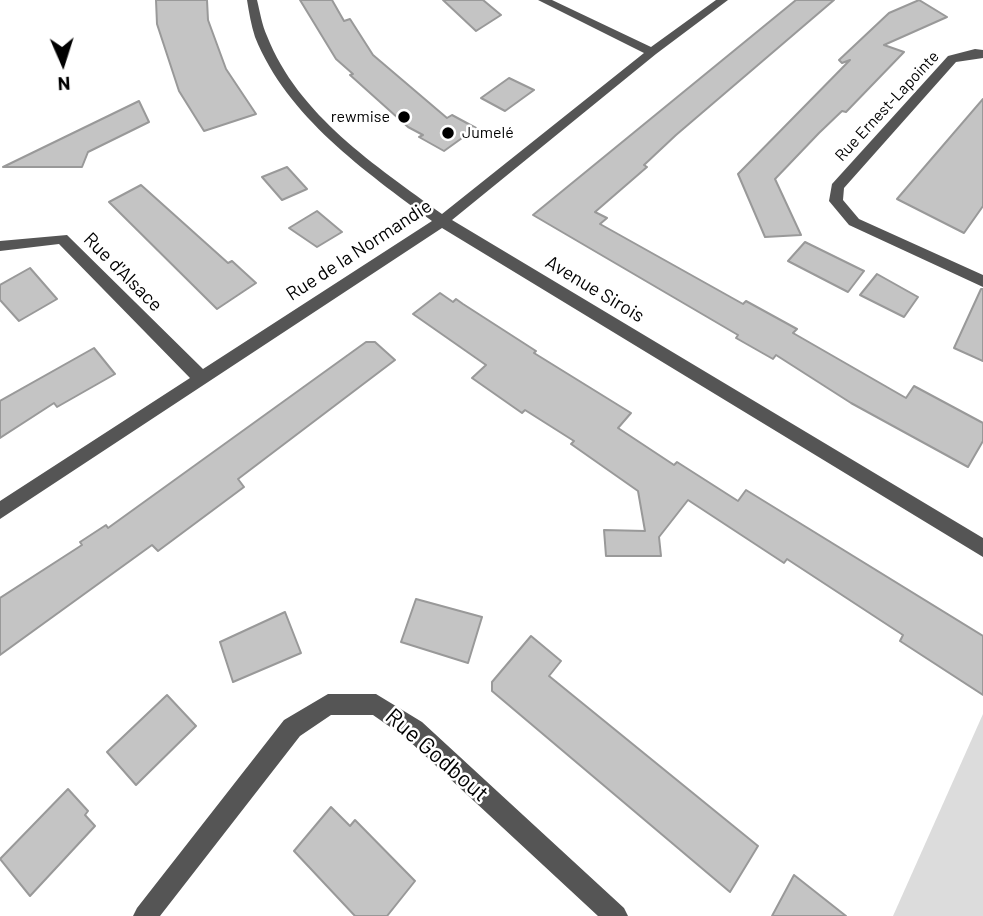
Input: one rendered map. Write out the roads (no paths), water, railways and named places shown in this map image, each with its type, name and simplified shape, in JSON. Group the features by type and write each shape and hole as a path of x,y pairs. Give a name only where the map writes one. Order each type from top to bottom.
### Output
{"street":[{"name":"Avenue Sirois","path":"252,0 271,59 293,91 353,154 442,221 983,548"},
{"path":"543,0 652,52"},
{"name":"Rue de la Normandie","path":"0,510 442,221 652,52 723,0"},
{"name":"Rue Ernest-Lapointe","path":"983,54 975,52 952,59 836,187 836,201 855,222 983,281"},
{"name":"Rue d'Alsace","path":"0,246 62,239 200,377"},
{"name":"Rue Godbout","path":"145,916 292,728 328,705 376,704 414,730 616,916"}],"place":[{"name":"rewmise","path":"404,117"},
{"name":"Jumelé","path":"448,133"}]}
